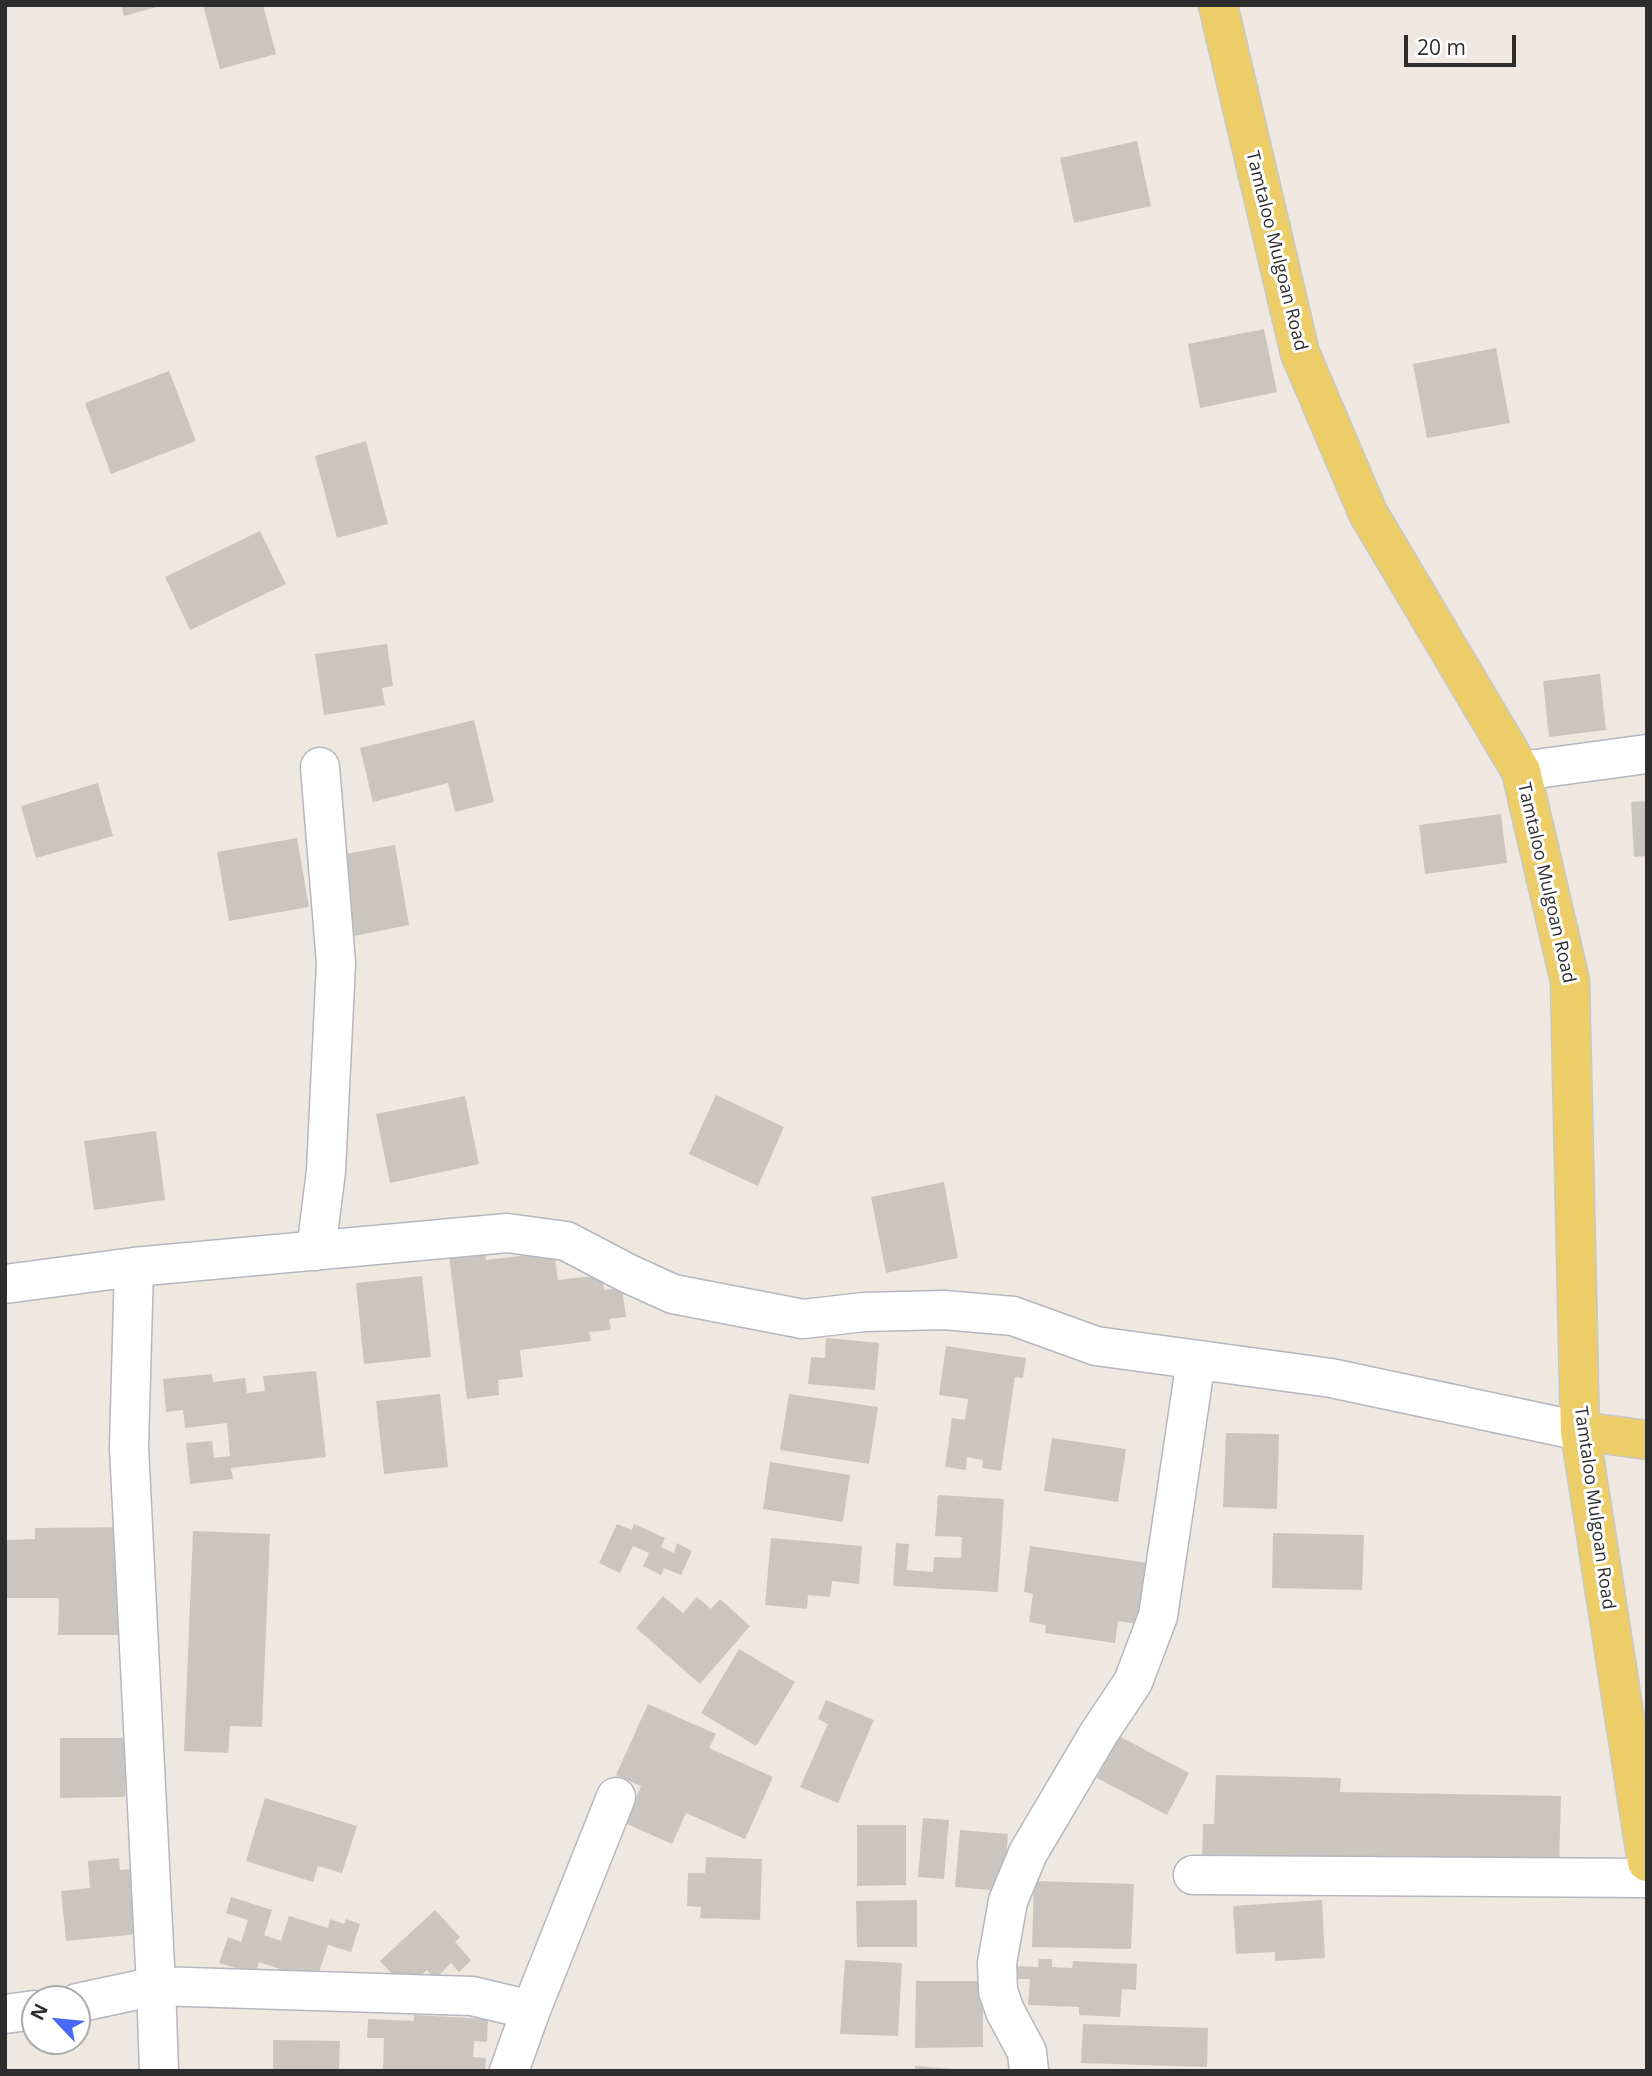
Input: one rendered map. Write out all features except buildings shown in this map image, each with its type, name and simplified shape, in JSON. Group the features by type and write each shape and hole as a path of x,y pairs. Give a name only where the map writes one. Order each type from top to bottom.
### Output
{"main road":[{"name":"Tamtaloo Mulgoan Road","path":"1218,5 1300,353 1368,513 1521,771 1570,981 1580,1430 1647,1862"},
{"path":"1580,1430 1647,1440"}],"street":[{"path":"1521,771 1647,754"},
{"path":"316,1251 326,1171 336,963 320,767"},
{"path":"5,1284 134,1266 507,1233 566,1241 673,1294 803,1319 864,1312 944,1310 1013,1316 1096,1346 1331,1378 1580,1430"},
{"path":"134,1266 129,1447 159,2071"},
{"path":"1029,2071 1027,2052 1004,2011 998,1992 997,1963 1009,1901 1028,1853 1133,1682 1158,1616 1196,1360"},
{"path":"509,2071 616,1797"},
{"path":"1193,1875 1647,1878"},
{"path":"91,2000 156,1986 472,1996 531,2010"}]}
